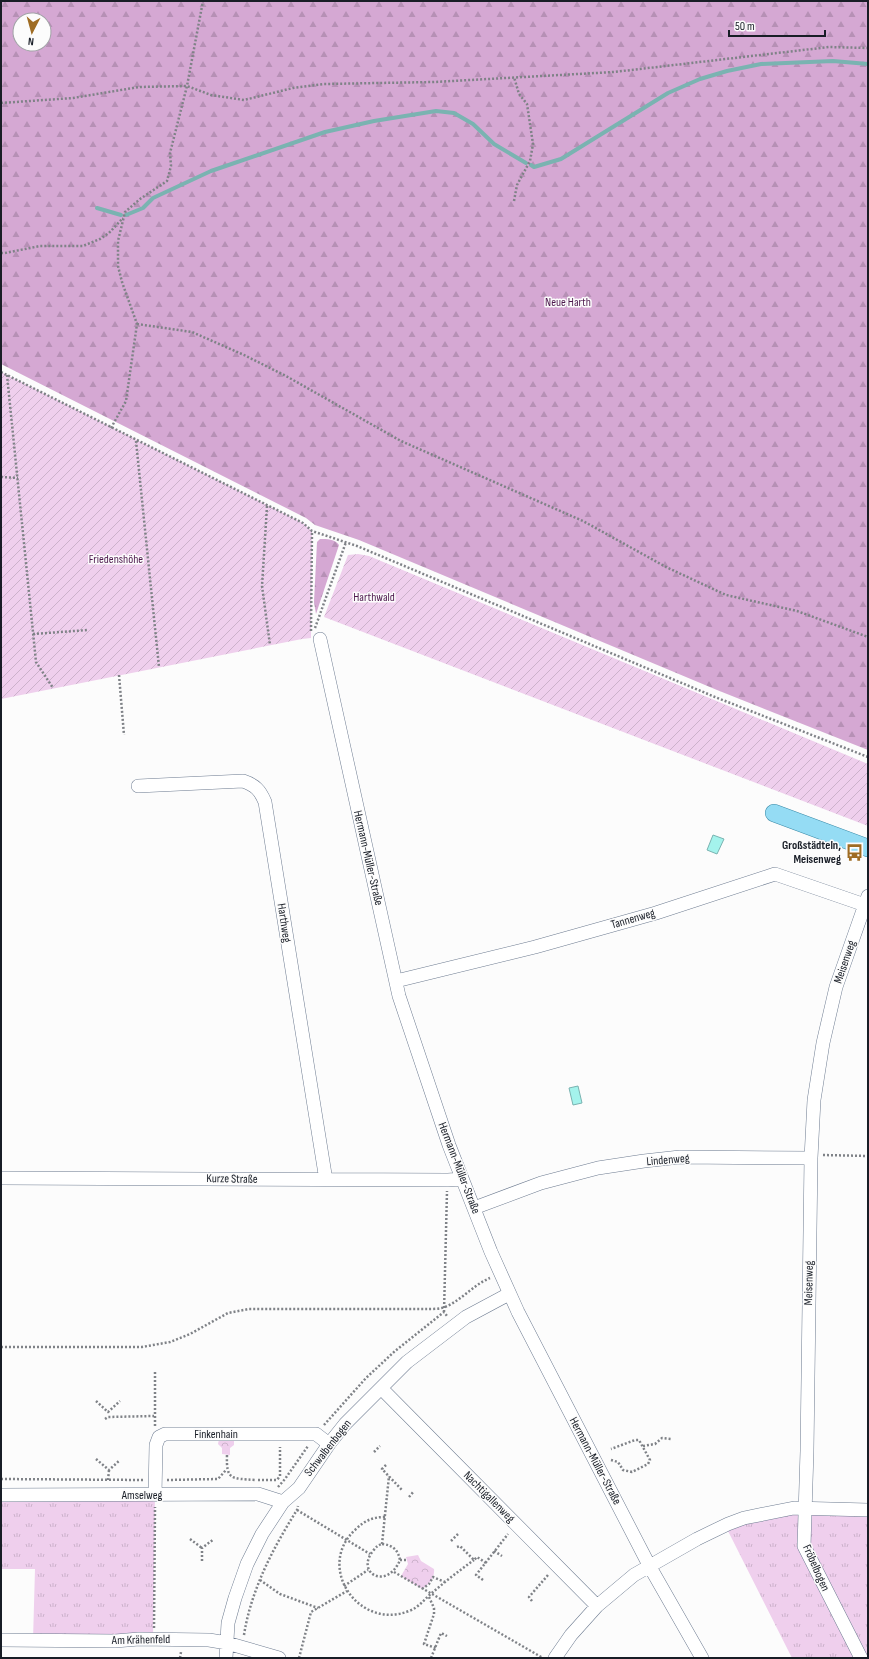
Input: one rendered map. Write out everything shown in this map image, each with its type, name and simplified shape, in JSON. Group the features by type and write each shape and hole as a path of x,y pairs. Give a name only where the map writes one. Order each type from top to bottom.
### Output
{"main road":[{"path":"774,813 868,848"}],"street":[{"name":"Hermann-Müller-Straße","path":"314,637 399,996 449,1146 509,1294 650,1567 702,1658"},
{"name":"Harthweg","path":"138,786 243,781 253,785 260,792 265,802 324,1179"},
{"name":"Tannenweg","path":"396,981 535,947 656,913 775,874 866,900"},
{"name":"Meisenweg","path":"806,1508 811,1158 814,1100 823,1043 836,987 866,900"},
{"name":"Lindenweg","path":"474,1208 541,1183 598,1168 644,1161 680,1157 811,1158"},
{"name":"Kurze Straße","path":"1,1178 462,1179"},
{"name":"Schwalbenbogen","path":"226,1658 228,1623 247,1564 262,1534 283,1502 299,1488 329,1444 345,1424 407,1362 466,1317 509,1294"},
{"name":"Nachtigallenweg","path":"381,1388 597,1606"},
{"name":"Finkenhain","path":"159,1437 165,1434 316,1434 329,1444"},
{"path":"155,1495 156,1444 159,1437"},
{"name":"Amselweg","path":"1,1495 258,1494 283,1502"},
{"path":"555,1658 571,1635 597,1606 634,1575 697,1539 728,1524 744,1518 789,1509 806,1508 868,1510"},
{"name":"Fröbelbogen","path":"806,1508 804,1546 861,1658"},
{"name":"Am Krähenfeld","path":"1,1640 209,1640 227,1643 279,1658"}],"path":[{"path":"111,428 126,401 137,324 118,266 118,241 125,212 140,199 167,181 171,166 170,153 187,86 203,1"},
{"path":"1,103 73,98 139,87 187,86 210,95 244,100 293,88 324,84 434,82 614,72 829,47 868,48"},
{"path":"514,77 519,94 527,104 533,144 530,161 517,185 514,201"},
{"path":"1,253 40,246 83,246 100,239 109,233 123,218"},
{"path":"137,324 192,332 286,376 401,442 583,521 666,567 726,595 797,611 868,637"},
{"path":"1,372 136,441 303,523 312,531 346,542 714,697 868,757"},
{"path":"7,375 36,662 53,688"},
{"path":"136,441 159,667"},
{"path":"1,478 18,478"},
{"path":"267,506 262,586 270,645"},
{"path":"312,531 314,637"},
{"path":"314,637 346,542"},
{"path":"33,634 88,630"},
{"path":"119,675 124,735"},
{"path":"811,1158 816,1154 868,1156"},
{"path":"444,1312 448,1186"},
{"path":"1,1347 142,1348 170,1342 190,1334 228,1313 249,1309 426,1309 444,1307 457,1300 481,1282 501,1274"},
{"path":"155,1371 154,1416 155,1430 159,1437"},
{"path":"96,1401 108,1412"},
{"path":"120,1401 108,1412 107,1418 154,1416"},
{"path":"227,1455 226,1470 229,1475 235,1478 277,1480 280,1476 280,1434"},
{"path":"643,1446 655,1444 662,1438 671,1440"},
{"path":"610,1460 618,1462 623,1470 632,1472 648,1464 650,1460 639,1440 635,1440 611,1449"},
{"path":"374,1452 380,1446"},
{"path":"96,1459 109,1470"},
{"path":"108,1480 109,1470 120,1460"},
{"path":"386,1465 382,1469 402,1490"},
{"path":"1,1479 218,1479 226,1470"},
{"path":"382,1544 389,1476"},
{"path":"257,1488 258,1480"},
{"path":"409,1497 414,1492"},
{"path":"153,1639 155,1495"},
{"path":"283,1502 370,1554"},
{"path":"250,1650 244,1637 244,1632 252,1601 274,1549 297,1510 298,1505"},
{"path":"385,1518 367,1520 350,1534 341,1552 340,1574 344,1586 362,1607 369,1611 385,1615 393,1615 410,1611 420,1605 445,1582 477,1557 486,1563"},
{"path":"482,1580 476,1575 494,1551 517,1525"},
{"path":"451,1541 458,1534"},
{"path":"190,1538 202,1548"},
{"path":"202,1548 214,1539"},
{"path":"382,1544 389,1545 396,1549 400,1560 394,1572 384,1577 378,1577 372,1575 368,1570 368,1562 370,1554 377,1546 382,1544"},
{"path":"457,1547 460,1546 474,1560"},
{"path":"202,1548 202,1561"},
{"path":"494,1551 502,1556"},
{"path":"400,1560 407,1560"},
{"path":"532,1601 529,1597 556,1565"},
{"path":"344,1586 368,1570"},
{"path":"394,1572 543,1658"},
{"path":"422,1589 429,1584 433,1577 445,1582"},
{"path":"260,1580 280,1594 318,1608"},
{"path":"299,1658 311,1612 347,1591"},
{"path":"429,1597 434,1608 434,1614 424,1644 436,1648"},
{"path":"431,1658 441,1633 447,1636"}],"green space":[{"name":"Neue Harth","path":"1,1 868,1 868,750 717,690 359,540 315,525 306,518 1,364"},
{"name":"Friedenshöhe","path":"1,372 303,523 312,531 311,638 1,699"},
{"path":"320,539 333,540 339,545 316,614 314,602 317,542"},
{"name":"Harthwald","path":"358,554 369,556 868,764 868,826 324,617 348,555"},
{"path":"219,1439 234,1439 234,1445 230,1448 230,1455 222,1454 222,1448 218,1444"},
{"path":"1,1495 155,1495 153,1639 33,1640 35,1569 1,1569"},
{"path":"794,1508 868,1510 868,1658 792,1658 728,1531 728,1524"},
{"path":"418,1555 421,1561 434,1569 434,1575 431,1580 422,1589 401,1576 408,1564 406,1557"}],"water":[{"path":"713,835 724,839 717,854 707,850"},
{"path":"578,1086 582,1103 573,1105 569,1088"}],"waterway":[{"path":"531,165 534,167 561,159 668,93 700,79 727,71 761,64 833,61 868,64"},
{"path":"126,215 143,208 153,198 211,171 325,132 374,121 436,111 454,113 473,124 494,144 526,163"},
{"path":"97,208 121,215"}],"place":[{"name":"Großstädteln, Meisenweg","path":"854,852"}]}
